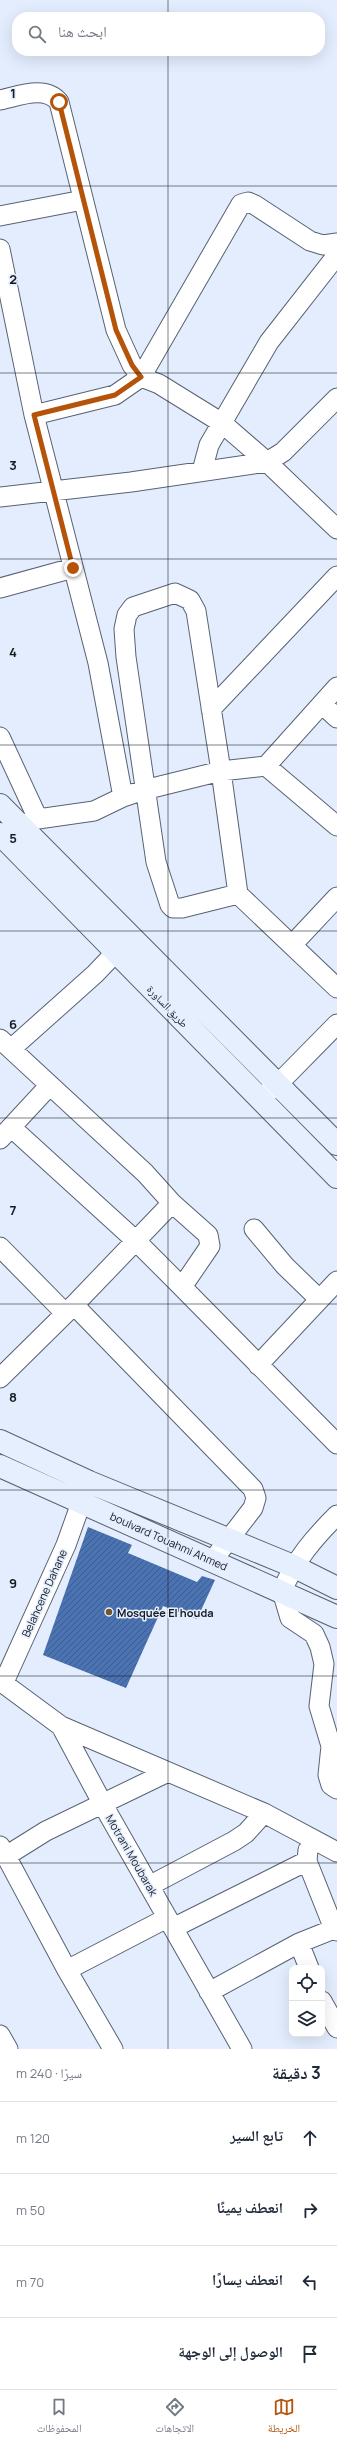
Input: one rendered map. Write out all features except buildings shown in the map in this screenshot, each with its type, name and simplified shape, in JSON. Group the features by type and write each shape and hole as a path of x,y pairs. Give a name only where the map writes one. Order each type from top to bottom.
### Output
{"main road":[{"name":"طريق الساورة","path":"0,805 19,826 337,1144"},
{"name":"طريق الساورة","path":"19,826 116,952 337,1177"},
{"name":"boulvard Touahmi Ahmed","path":"0,1441 89,1482 293,1566 337,1588"},
{"name":"boulvard Touahmi Ahmed","path":"1,1468 282,1590 337,1617"}],"street":[{"path":"0,100 41,92 53,96 59,102 116,330 132,365 141,377 159,384 222,423 267,462 337,529"},
{"path":"0,216 83,200"},
{"path":"34,415 115,395 141,377 241,204 248,202 255,205 310,242 323,245 337,243"},
{"path":"0,249 5,300 98,663 123,797"},
{"path":"202,471 209,445 269,342 337,254"},
{"path":"0,497 53,492 267,462 283,452 337,398"},
{"path":"0,588 73,568"},
{"path":"211,710 337,576"},
{"path":"238,894 182,908 173,908 170,905 156,862 144,790 125,636 127,615 133,607 175,593 190,600 196,611 221,770 238,894 337,988"},
{"path":"0,737 19,826 88,813 123,797 144,790 221,770 266,766 337,687"},
{"path":"322,704 337,718"},
{"path":"266,766 337,826"},
{"path":"292,945 337,897"},
{"path":"116,952 95,974 6,1044 144,1173 172,1203 208,1235 210,1241 207,1250 182,1287"},
{"path":"259,1099 277,1085 337,1024"},
{"path":"50,1085 6,1133 136,1240 337,1444"},
{"path":"0,1378 70,1309 172,1203"},
{"path":"254,1229 285,1266 319,1299"},
{"path":"0,1247 70,1309 252,1489 256,1498 254,1508 227,1540 213,1560"},
{"path":"258,1365 319,1299 337,1282"},
{"name":"Belahcene Dahane","path":"2,1682 66,1545 89,1482"},
{"path":"337,1515 313,1539 293,1566 282,1590 290,1618 314,1634 320,1647 324,1664 319,1706 331,1746 328,1775 331,1785 337,1789"},
{"name":"Motrani Moubarak","path":"2,1682 61,1726 149,1886 242,2049"},
{"path":"61,1726 264,1813 337,1852"},
{"path":"113,2049 67,1970 3,1851 102,1802 168,1772"},
{"path":"149,1886 234,1842 246,1833 264,1813"},
{"path":"209,1992 299,1943 336,1930 308,1861 308,1836"},
{"path":"67,1970 308,1861"},
{"path":"299,1943 308,1965"},
{"path":"325,2006 337,2028"},
{"path":"0,2035 8,2049"}],"place":[{"name":"Mosquée El houda","path":"109,1612"}],"route":[{"path":"59,102 116,330 132,365 141,377 126,389 115,395 34,415 73,568"}]}
